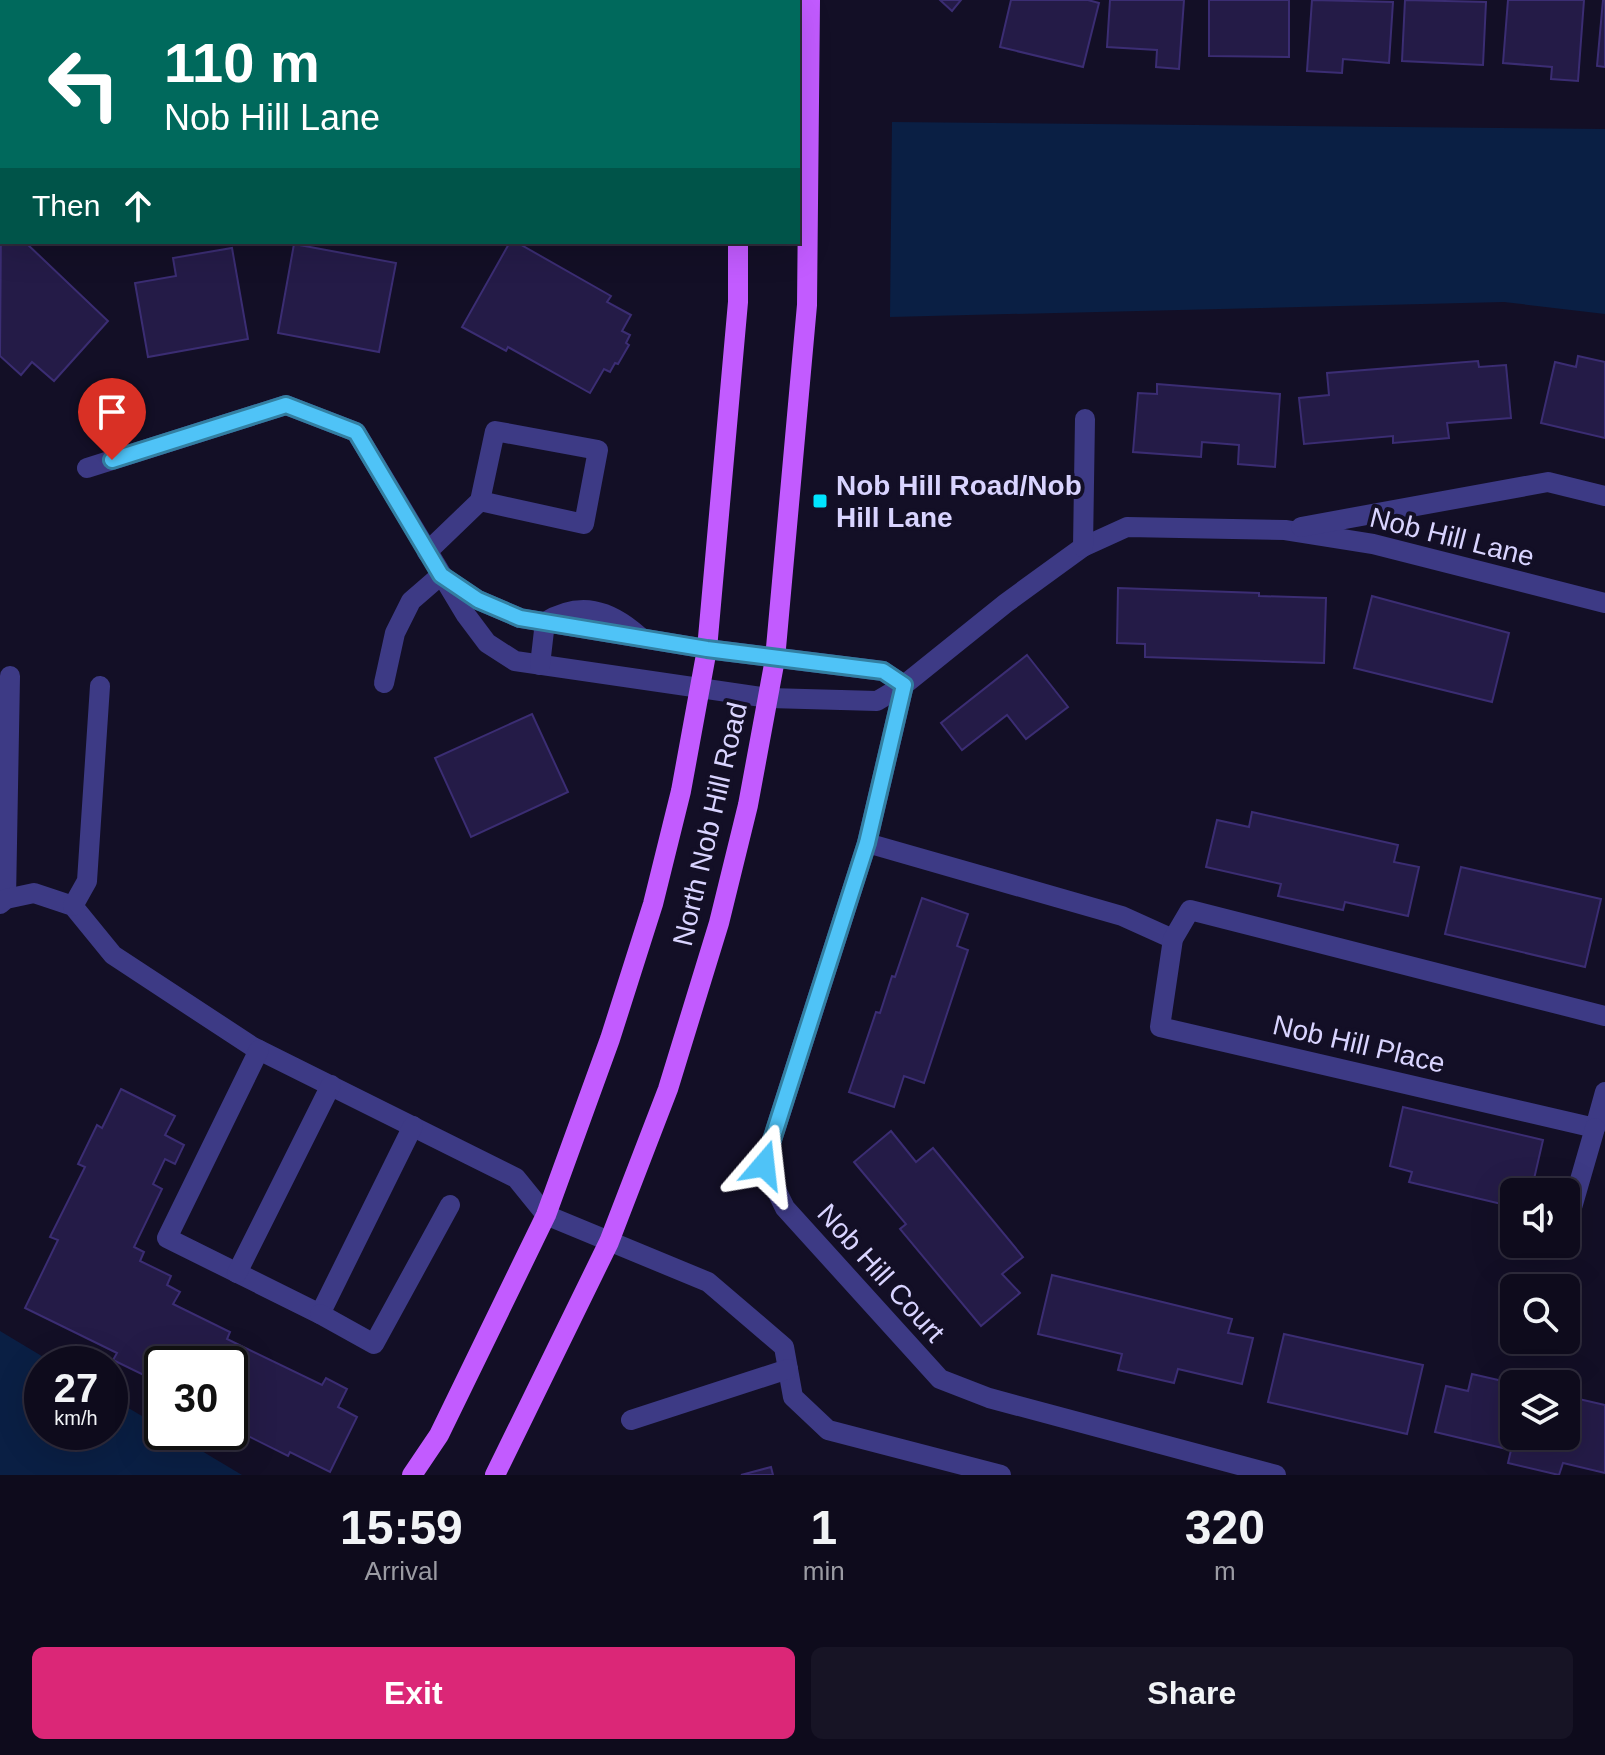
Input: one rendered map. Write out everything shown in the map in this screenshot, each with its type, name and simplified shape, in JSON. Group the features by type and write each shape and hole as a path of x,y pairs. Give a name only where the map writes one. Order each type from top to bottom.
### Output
{"main road":[{"name":"North Nob Hill Road","path":"495,1475 609,1242 668,1089 719,923 748,805 775,659 807,305 810,0"},
{"name":"North Nob Hill Road","path":"412,1475 439,1435 546,1215 610,1039 653,904 681,791 707,649 738,302 738,244"}],"street":[{"name":"Nob Hill Lane","path":"87,468 286,405 356,432 441,575 487,643 515,661 769,698 877,701 904,685 1006,603 1083,547 1127,527 1285,530 1373,544 1605,603"},
{"path":"1083,547 1085,419"},
{"path":"427,552 480,501 495,431 598,450 584,524 480,501"},
{"name":"Nob Hill Lane","path":"1285,530 1548,482 1605,496"},
{"path":"384,683 395,633 411,601 441,575 478,600 520,618 775,659 883,671 904,685"},
{"path":"540,665 545,622"},
{"path":"10,676 3,901 34,893 73,906 113,955 259,1050 516,1178 546,1215 708,1282 784,1347 793,1397 828,1430 1001,1475"},
{"name":"Nob Hill Court","path":"904,685 867,843 764,1165 785,1208 940,1379 989,1398 1276,1475"},
{"path":"73,906 87,881 100,686"},
{"path":"867,843 1122,916 1173,939 1190,910 1605,1016"},
{"name":"Nob Hill Place","path":"1173,939 1160,1027 1595,1128"},
{"path":"259,1050 167,1238 374,1344 450,1205"},
{"path":"237,1273 331,1085"},
{"path":"1580,1180 1605,1092"},
{"path":"320,1314 413,1126"},
{"path":"631,1420 788,1369"}],"water":[{"path":"892,122 1605,129 1605,314 1504,302 890,317"},
{"path":"0,1331 25,1346 24,1450 128,1450 128,1408 144,1417 144,1450 200,1450 242,1475 0,1475"}],"building":[{"path":"940,0 961,0 952,11"},
{"path":"1011,0 1088,0 1099,3 1083,67 1000,47"},
{"path":"1110,0 1184,0 1179,69 1156,67 1157,50 1107,47"},
{"path":"1209,0 1289,0 1289,57 1209,56"},
{"path":"1312,0 1393,2 1389,63 1343,59 1342,73 1307,71"},
{"path":"1405,0 1486,2 1483,65 1402,61"},
{"path":"1508,0 1584,0 1578,81 1551,79 1552,67 1503,63"},
{"path":"1605,0 1605,67 1597,66"},
{"path":"1,244 27,244 108,321 54,381 32,362 21,375 0,356"},
{"path":"294,244 396,263 379,352 278,333"},
{"path":"509,244 520,244 611,296 607,302 631,315 622,331 630,335 626,343 629,345 610,372 604,369 590,393 508,347 506,351 462,327"},
{"path":"232,248 248,339 148,357 135,283 176,276 173,258"},
{"path":"1578,356 1605,362 1605,438 1541,423 1555,362 1576,367"},
{"path":"1478,361 1479,367 1506,365 1511,418 1447,423 1449,438 1393,443 1393,436 1304,444 1299,398 1329,395 1327,373"},
{"path":"1157,384 1280,394 1275,467 1238,464 1239,445 1202,442 1201,457 1133,452 1138,393 1157,394"},
{"path":"1118,588 1326,598 1324,663 1145,657 1145,644 1117,643"},
{"path":"1372,596 1509,633 1492,702 1354,668"},
{"path":"1027,655 1068,707 1026,739 1007,715 962,750 941,723"},
{"path":"532,714 568,792 471,837 435,758"},
{"path":"1252,812 1398,845 1394,862 1419,867 1408,916 1345,902 1343,910 1278,896 1281,884 1206,867 1217,820 1249,827"},
{"path":"1461,867 1601,899 1585,967 1445,934"},
{"path":"922,898 968,914 957,946 968,950 924,1083 904,1076 894,1107 849,1092 876,1012 880,1013 892,976 895,977"},
{"path":"121,1089 175,1116 165,1135 184,1145 175,1164 165,1159 153,1184 162,1189 134,1247 144,1252 140,1261 171,1276 167,1285 180,1292 173,1304 230,1332 227,1339 241,1346 144,1346 144,1375 128,1367 128,1346 103,1346 25,1308 58,1240 50,1237 85,1167 78,1164 97,1125 102,1128"},
{"path":"1403,1107 1543,1140 1534,1178 1500,1178 1500,1204 1409,1182 1412,1172 1390,1166"},
{"path":"891,1131 916,1162 933,1148 1023,1257 1002,1274 1020,1293 981,1326 900,1229 906,1224 854,1162"},
{"path":"1052,1275 1232,1319 1228,1333 1253,1338 1242,1384 1178,1369 1174,1383 1118,1370 1122,1354 1038,1334"},
{"path":"1284,1334 1423,1365 1407,1434 1268,1402"},
{"path":"248,1349 322,1385 326,1378 347,1389 338,1407 357,1417 330,1472 290,1452 288,1456 248,1436"},
{"path":"1472,1374 1500,1380 1500,1447 1435,1432 1446,1386 1468,1391"},
{"path":"1580,1399 1605,1405 1605,1473 1563,1463 1559,1475 1508,1463 1511,1450 1580,1450"},
{"path":"771,1467 773,1475 741,1475"}],"place":[{"name":"Nob Hill Road/Nob Hill Lane","path":"820,501"}],"route":[{"path":"112,460 286,405 356,432 441,575 478,600 520,618 775,659 883,671 904,685 867,843 764,1165"}]}
